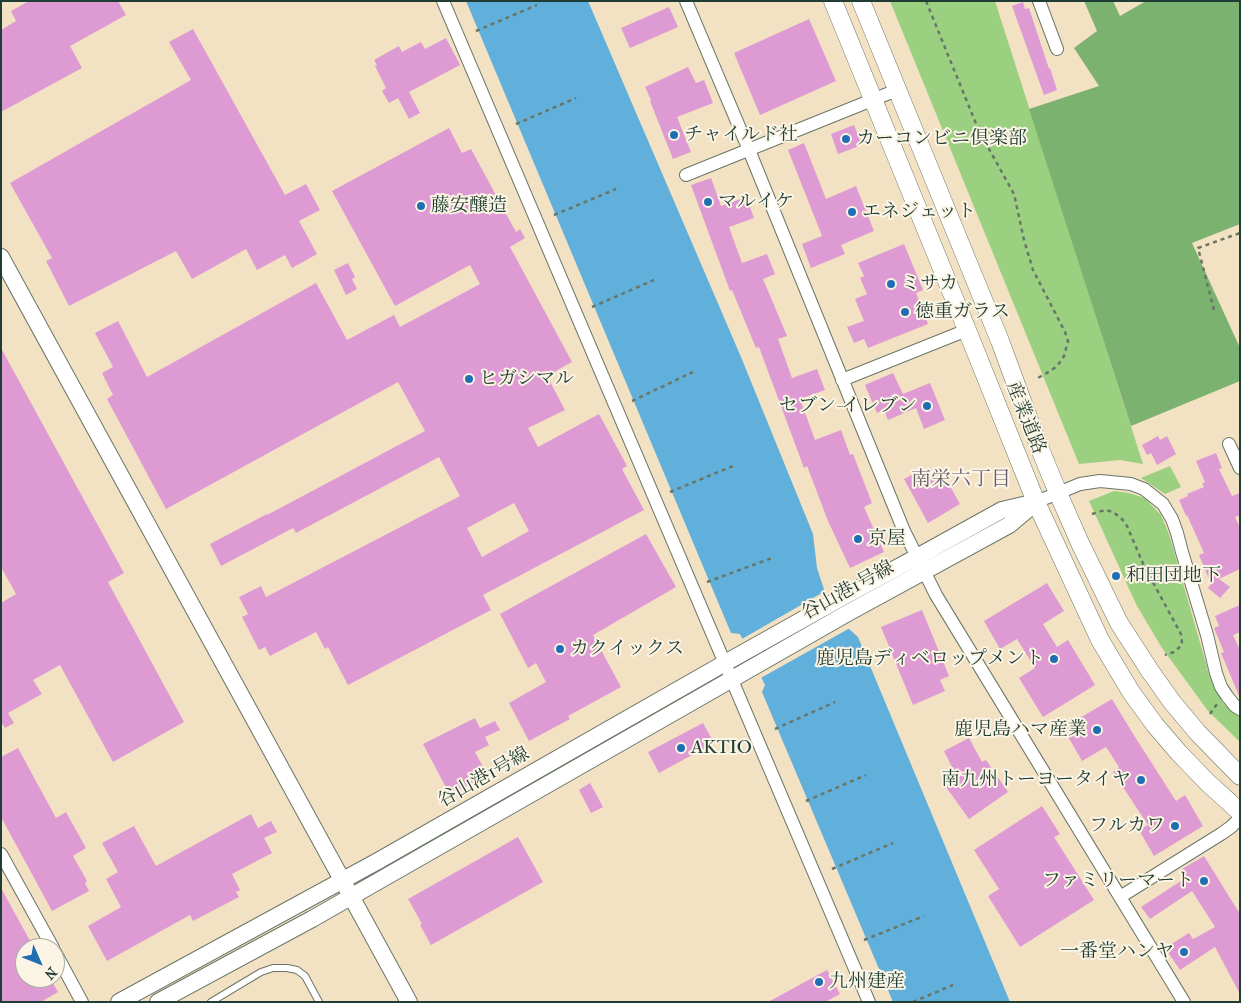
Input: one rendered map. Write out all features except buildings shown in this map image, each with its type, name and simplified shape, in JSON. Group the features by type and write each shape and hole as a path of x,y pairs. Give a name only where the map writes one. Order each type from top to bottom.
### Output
{"main road":[{"name":"産業道路","path":"832,1 1036,502 1100,640 1131,692 1155,725 1207,782 1240,812"},
{"name":"産業道路","path":"861,1 1000,341 1058,493 1119,623 1172,702 1198,733 1240,776"}],"street":[{"path":"443,1 869,1002"},
{"path":"686,1 749,150 904,531 936,595 1184,1002"},
{"path":"1039,1 1057,49"},
{"path":"686,175 897,90"},
{"path":"1,256 409,1002"},
{"path":"842,380 967,330"},
{"path":"1229,444 1240,468"},
{"path":"1036,502 1080,484 1100,481 1130,484 1144,489 1163,504 1172,519 1177,533 1221,687 1235,706 1240,709"},
{"name":"谷山港1号線","path":"119,1002 387,856 841,598 1008,526 1036,502"},
{"name":"谷山港1号線","path":"158,1002 351,896 732,680 846,614 921,564"},
{"path":"1120,897 1221,834 1240,818"},
{"path":"1,854 47,938"},
{"path":"65,971 82,1002"}],"lane":[{"path":"215,1001 261,972 273,968 288,968 297,970 305,976 319,1002"}],"path":[{"path":"926,1 979,131 1014,194 1033,270 1068,341 1064,356 1058,365 1036,379"},
{"path":"476,31 537,5"},
{"path":"516,124 576,98"},
{"path":"554,215 616,188"},
{"path":"1214,310 1198,248 1240,232"},
{"path":"592,307 654,280"},
{"path":"632,401 693,372"},
{"path":"670,492 732,466"},
{"path":"1092,514 1105,510 1114,512 1122,518 1127,526 1144,566 1181,634 1181,646 1174,652 1165,655"},
{"path":"707,582 772,558"},
{"path":"775,730 834,702"},
{"path":"1210,714 1217,704"},
{"path":"806,801 866,775"},
{"path":"832,869 893,843"},
{"path":"864,940 924,916"},
{"path":"913,1002 953,985"}],"green space":[{"path":"890,1 995,1 1143,464 1120,460 1079,464"},
{"path":"1084,1 1113,1 1120,16 1146,1 1240,1 1240,224 1192,243 1240,348 1240,381 1131,426 1029,109 1099,86 1074,48 1097,31"},
{"path":"1170,466 1181,487 1165,494 1141,478"},
{"path":"1114,491 1145,498 1161,515 1169,534 1209,674 1223,703 1240,717 1240,742 1208,711 1162,648 1137,606 1089,501"}],"water":[{"path":"466,1 588,1 741,357 813,534 817,568 832,614 858,637 1010,1002 893,1002 762,692 765,685 740,634 731,633"}],"pier":[{"path":"827,590 834,613 850,628 759,679 742,639"}],"place":[{"name":"チャイルド社","path":"674,135"},
{"name":"カーコンビニ倶楽部","path":"846,139"},
{"name":"マルイケ","path":"708,202"},
{"name":"藤安醸造","path":"421,206"},
{"name":"エネジェット","path":"852,212"},
{"name":"ミサカ","path":"891,284"},
{"name":"徳重ガラス","path":"905,312"},
{"name":"ヒガシマル","path":"469,379"},
{"name":"セブン-イレブン","path":"927,406"},
{"name":"京屋","path":"858,539"},
{"name":"和田団地下","path":"1116,576"},
{"name":"カクイックス","path":"560,649"},
{"name":"鹿児島ディベロップメント","path":"1054,659"},
{"name":"鹿児島ハマ産業","path":"1097,730"},
{"name":"AKTIO","path":"681,748"},
{"name":"南九州トーヨータイヤ","path":"1141,780"},
{"name":"フルカワ","path":"1175,826"},
{"name":"ファミリーマート","path":"1204,881"},
{"name":"一番堂ハンヤ","path":"1184,952"},
{"name":"九州建産","path":"819,982"}],"district":[{"name":"南栄六丁目","path":"961,480"}]}
